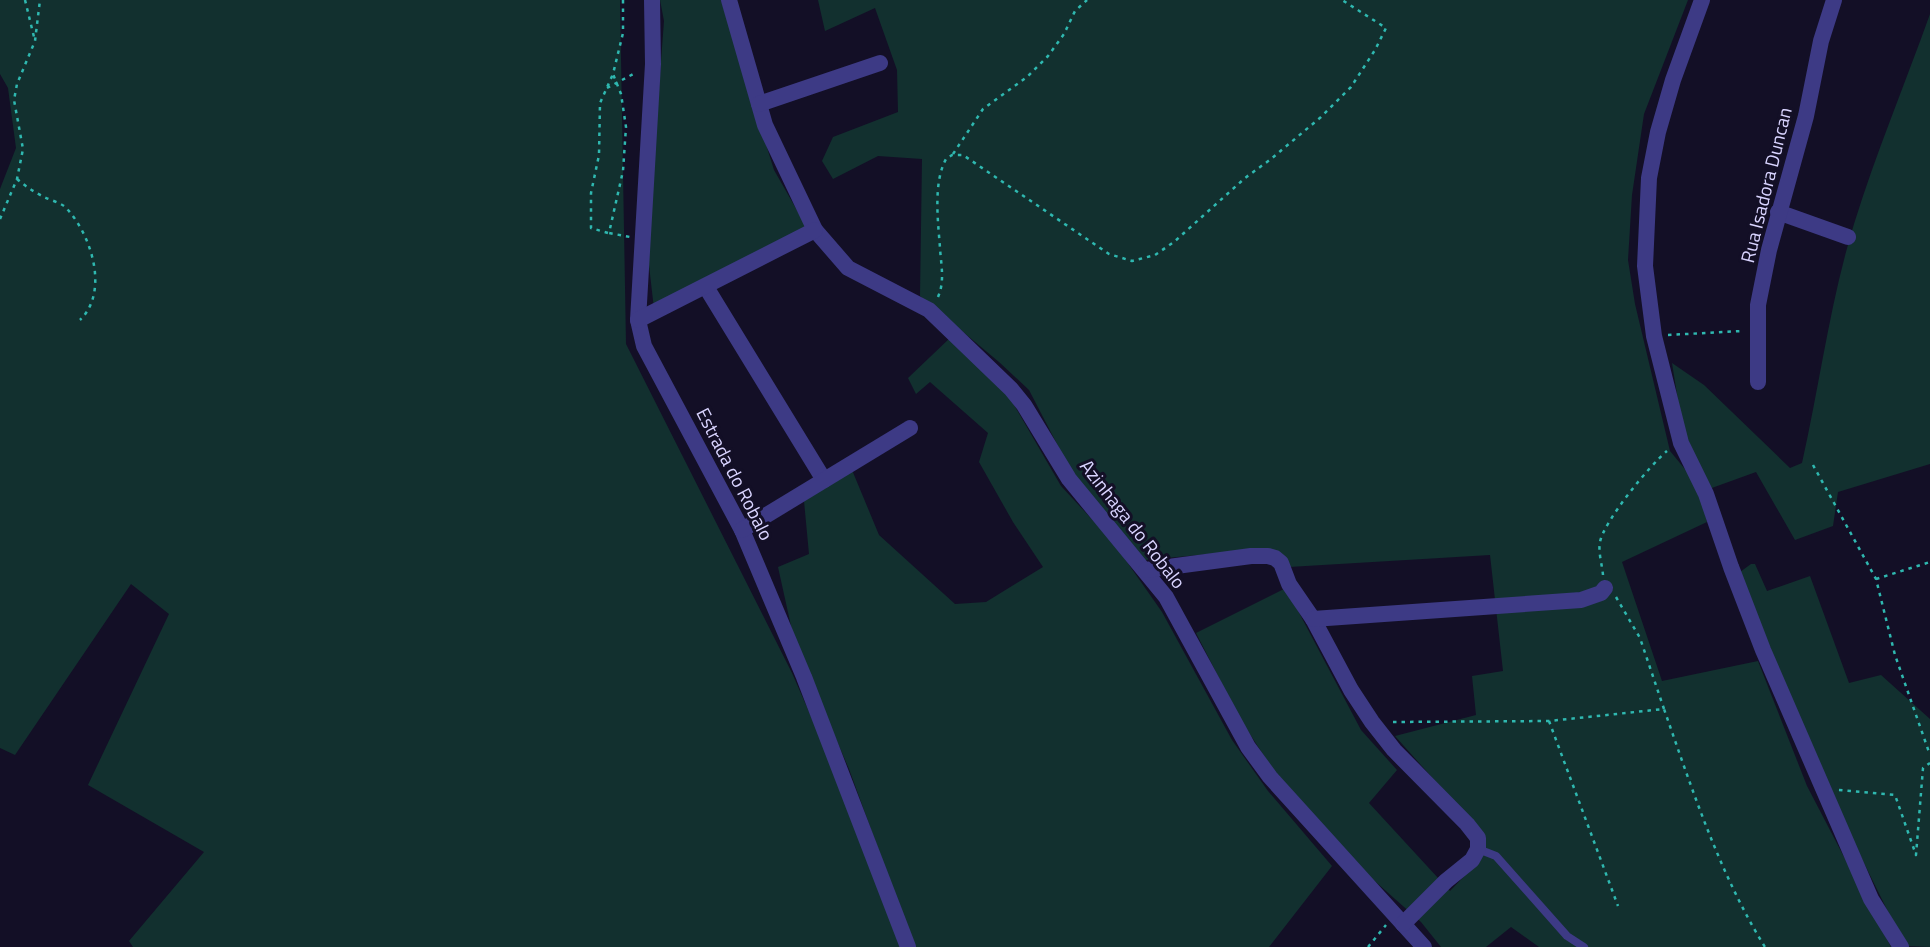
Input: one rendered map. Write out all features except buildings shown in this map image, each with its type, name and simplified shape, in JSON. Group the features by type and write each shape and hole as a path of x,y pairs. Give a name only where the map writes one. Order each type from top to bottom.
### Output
{"street":[{"name":"Estrada do Robalo","path":"652,0 653,64 639,320 644,346 742,530 808,690 908,947"},
{"path":"1702,0 1673,80 1658,132 1649,178 1645,266 1654,336 1681,443 1706,494 1759,638 1871,899 1901,947"},
{"name":"Rua Isadora Duncan","path":"1758,382 1758,305 1778,212 1806,116 1821,41 1834,0"},
{"name":"Azinhaga do Robalo","path":"732,1 765,125 815,230 848,268 929,310 1011,388 1069,479 1166,597 1248,747 1270,777 1424,947"},
{"path":"759,104 880,63"},
{"path":"1778,212 1848,237"},
{"path":"639,320 815,230"},
{"path":"706,287 824,480"},
{"path":"742,530 910,428"},
{"path":"1146,570 1251,556 1275,558 1281,563 1289,584 1372,722 1394,750 1478,838 1478,849 1472,860 1398,919"},
{"path":"1313,620 1581,600 1601,593 1605,588"}],"lane":[{"path":"1478,849 1496,856 1567,936 1584,947"}],"path":[{"path":"25,0 35,41"},
{"path":"0,219 17,179 23,149 14,100 17,84 35,41 40,0"},
{"path":"623,0 623,33 612,74 600,103 599,155 593,176 591,228 642,239"},
{"path":"929,310 942,289 939,198 943,165 983,108 1034,70 1064,34 1075,11 1087,0"},
{"path":"952,155 963,155 1109,254 1132,261 1155,255 1321,117 1351,87 1386,28 1342,0"},
{"path":"607,88 653,64"},
{"path":"610,233 623,171 626,127 621,94 612,74"},
{"path":"17,179 42,197 67,207 89,242 94,260 94,285 90,310 80,320"},
{"path":"1654,336 1756,331"},
{"path":"1681,443 1662,455 1603,531 1599,549 1605,588 1620,600 1640,638 1697,802 1750,923 1765,947"},
{"path":"1813,464 1876,579 1895,655 1930,755"},
{"path":"1876,579 1930,562"},
{"path":"1372,722 1549,721 1664,709"},
{"path":"1549,721 1618,906"},
{"path":"1822,788 1895,795 1916,855 1923,768 1930,763"},
{"path":"1368,947 1398,919"}],"green space":[{"path":"0,0 620,0 626,344 792,673 912,947 133,947 129,941 204,852 88,785 169,614 131,584 15,755 0,748 0,189 16,148 8,88 0,74"},
{"path":"660,0 721,0 774,170 806,226 654,309 647,248 664,21"},
{"path":"818,0 1688,0 1644,114 1632,195 1628,260 1635,304 1670,451 1698,485 1707,522 1622,562 1662,681 1758,661 1807,786 1891,947 1539,947 1511,927 1486,947 1441,947 1421,922 1369,876 1272,768 1240,719 1196,633 1286,588 1361,730 1397,770 1369,803 1450,891 1476,864 1462,811 1395,736 1476,715 1472,676 1503,671 1490,555 1289,567 1220,553 1145,560 1071,471 1029,390 920,296 922,159 878,156 833,179 822,161 833,137 898,112 897,70 875,8 825,31"},
{"path":"1930,14 1930,464 1838,492 1833,526 1795,540 1756,472 1709,489 1682,426 1672,363 1704,385 1790,468 1802,463 1832,313 1854,224"},
{"path":"951,337 1006,391 1061,486 1113,542 1162,612 1232,740 1268,791 1332,866 1269,947 914,947 849,769 795,644 778,567 809,554 804,501 852,470 879,535 955,604 986,602 1043,567 1013,522 979,462 988,433 930,382 916,394 908,378"},
{"path":"1755,564 1767,591 1810,576 1849,683 1881,675 1930,719 1930,947 1905,946 1820,774 1740,572"}]}
